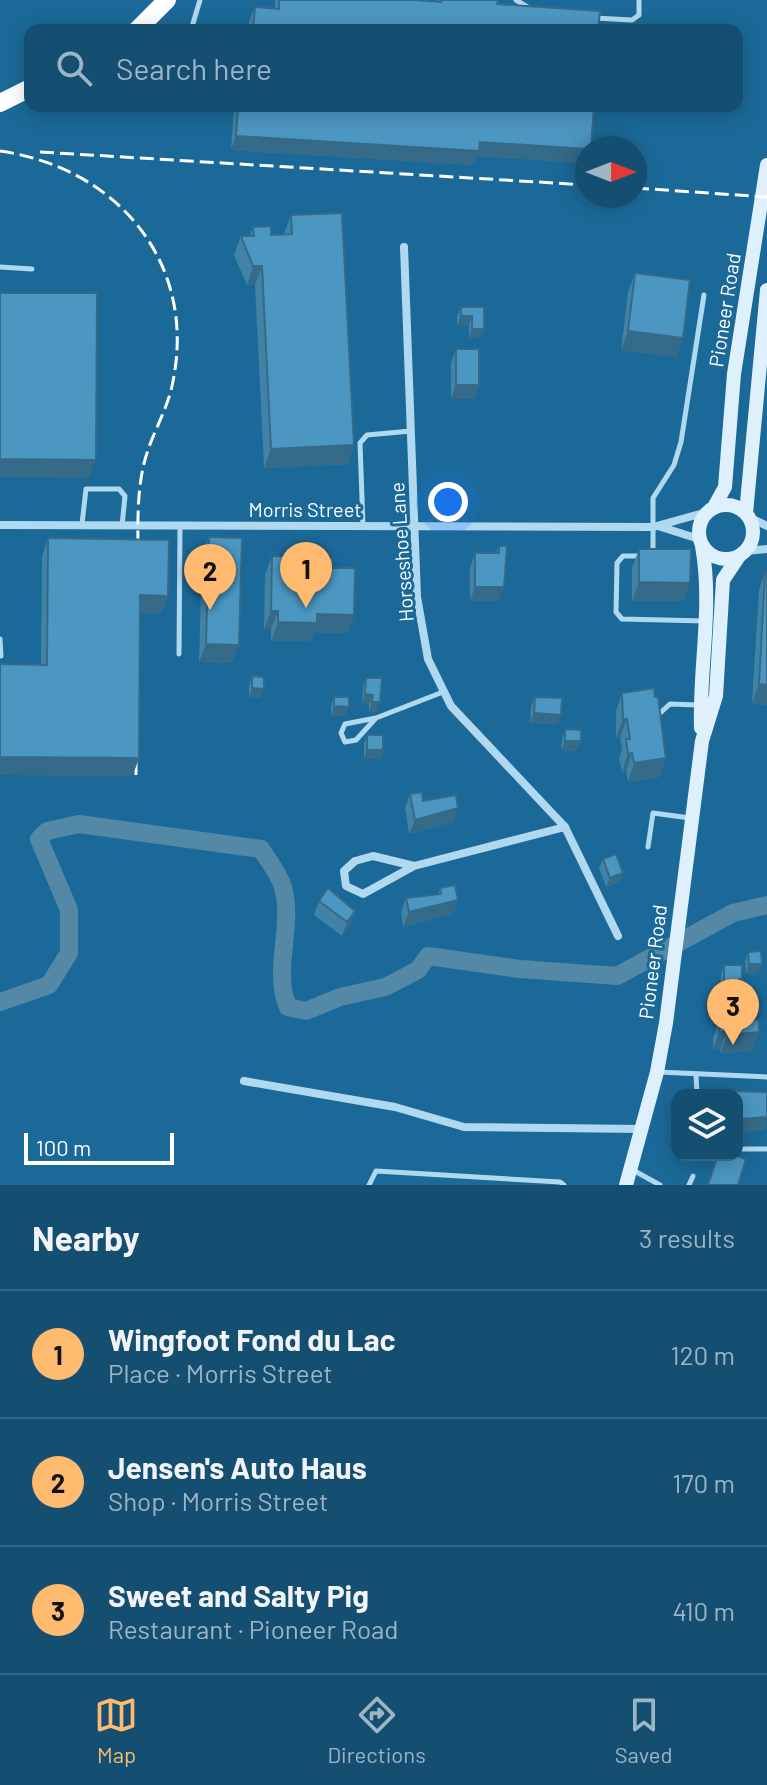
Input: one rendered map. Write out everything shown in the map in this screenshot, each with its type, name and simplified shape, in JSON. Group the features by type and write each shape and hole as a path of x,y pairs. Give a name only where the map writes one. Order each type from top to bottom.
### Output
{"highway":[{"path":"143,24 167,0"},
{"path":"0,103 24,91"}],"main road":[{"name":"Pioneer Road","path":"710,509 727,476 734,374 767,165"},
{"name":"Pioneer Road","path":"747,515 767,290"},
{"path":"731,505 747,515 753,531 742,554 722,559 701,542 699,526 710,509 731,505"},
{"name":"Pioneer Road","path":"626,1185 657,1072 674,968 706,707 706,621 701,542"},
{"name":"Pioneer Road","path":"706,707 720,650 723,580 742,554"}],"street":[{"name":"Horseshoe Lane","path":"404,247 417,597 428,659 451,706 565,827 618,936"},
{"name":"Morris Street","path":"655,526 710,509"},
{"path":"747,515 767,526"},
{"name":"Morris Street","path":"0,525 655,526 701,542"},
{"path":"742,554 767,549"},
{"path":"414,866 373,856 355,861 344,871 346,886 363,894 414,866 565,827"},
{"path":"244,1081 395,1107 461,1126 642,1129"}],"lane":[{"path":"193,24 200,0"},
{"path":"516,0 537,12"},
{"path":"590,18 632,20 639,15 639,0"},
{"path":"0,267 32,269"},
{"path":"704,295 681,442 674,465 653,498 653,556 623,556 617,563 616,612 622,619 706,621"},
{"path":"363,526 360,443 367,435 411,431"},
{"path":"82,525 86,489 119,489 125,496 122,526"},
{"path":"179,654 180,526"},
{"path":"0,639 1,656"},
{"path":"376,718 356,740 345,742 341,733 345,724 376,718 444,691"},
{"path":"659,714 670,704 706,707"},
{"path":"648,847 653,813 691,818"},
{"path":"657,1072 767,1077"},
{"path":"696,1074 697,1089"},
{"path":"743,1149 767,1149"},
{"path":"630,1169 660,1185"},
{"path":"369,1185 376,1171 564,1185"},
{"path":"689,1185 693,1176"}],"building":[{"path":"279,0 498,0 497,4 600,11 599,24 254,24 255,7 279,9"},
{"path":"238,112 594,112 592,136 575,136 575,148 480,142 479,151 236,136"},
{"path":"342,213 354,445 271,449 262,266 253,266 241,236 254,236 253,227 271,226 271,235 292,234 291,215"},
{"path":"635,273 690,280 683,338 628,331"},
{"path":"0,293 97,293 96,460 0,459"},
{"path":"461,307 484,307 484,329 472,329 472,316 461,316"},
{"path":"456,349 479,349 479,385 456,385"},
{"path":"209,537 242,538 239,645 206,644"},
{"path":"48,538 169,540 168,596 140,595 139,758 0,757 0,664 47,665"},
{"path":"499,546 507,546 504,587 475,587 475,553 499,553"},
{"path":"639,549 691,549 690,583 639,582"},
{"path":"272,556 333,558 333,568 355,568 354,615 317,614 317,623 278,622 278,611 271,611"},
{"path":"767,572 767,685 759,684"},
{"path":"252,676 264,677 264,689 252,688"},
{"path":"366,678 382,678 380,702 372,702 373,695 365,694"},
{"path":"654,688 655,697 658,697 666,758 634,763 632,753 628,754 626,739 630,739 627,719 623,719 622,693"},
{"path":"334,697 349,697 349,707 334,706"},
{"path":"535,697 562,698 561,715 534,713"},
{"path":"565,729 581,730 581,741 565,741"},
{"path":"367,735 383,735 383,750 367,750"},
{"path":"422,792 423,801 456,795 458,808 415,820 410,794"},
{"path":"616,854 623,873 610,878 603,859"},
{"path":"455,885 458,900 409,912 406,898 441,894 440,888"},
{"path":"328,888 355,911 347,922 319,901"},
{"path":"761,951 762,964 749,964 748,952"},
{"path":"724,965 742,965 739,986 724,985"},
{"path":"720,1020 759,1020 759,1032 727,1035 727,1032 719,1032"},
{"path":"743,1091 767,1092 767,1117 743,1119"},
{"path":"746,1159 738,1185 708,1185 716,1161"}],"waterway":[{"path":"0,1002 49,985 69,953 69,910 39,839 47,831 79,824 261,849 281,882 286,902 282,963 284,993 288,1007 306,1011 340,997 385,987 418,970 428,956 520,969 617,976 733,913 767,905"}],"railway":[{"path":"0,151 43,161 81,178 114,201 141,230 161,263 173,301 177,342 170,394 141,476 138,559"},
{"path":"40,152 575,184"},
{"path":"647,189 767,197"},
{"path":"136,743 136,775"}],"place":[{"name":"Wingfoot Fond du Lac","path":"306,608"},
{"name":"Jensen's Auto Haus","path":"210,610"},
{"name":"Sweet and Salty Pig","path":"733,1045"}]}
